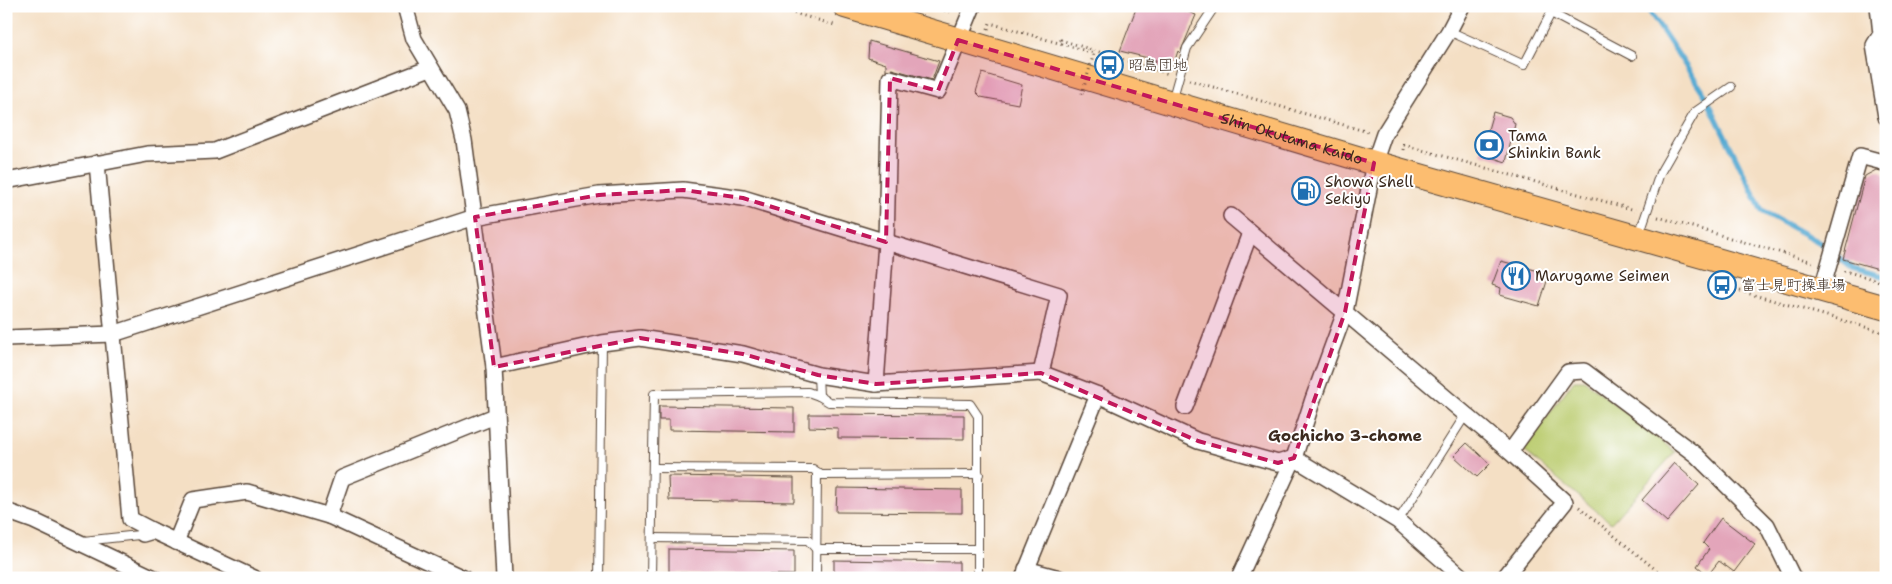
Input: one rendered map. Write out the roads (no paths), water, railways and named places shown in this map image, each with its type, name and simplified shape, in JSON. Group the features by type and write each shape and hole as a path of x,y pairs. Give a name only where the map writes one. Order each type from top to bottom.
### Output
{"main road":[{"name":"Shin Okutama Kaido","path":"845,6 1374,163 1886,308"}],"street":[{"path":"405,6 414,38 457,111 464,140 494,367 504,578"},
{"path":"876,384 886,242 890,78 938,91 973,6"},
{"path":"1239,578 1294,458 1313,399 1345,312 1374,163 1384,134 1462,6"},
{"path":"1878,6 1881,34 1874,45 1883,78 1886,117"},
{"path":"6,181 147,154 215,151 430,68"},
{"path":"1822,289 1860,156 1886,162"},
{"path":"97,163 130,519 146,533 176,542 254,578"},
{"path":"6,338 113,334 475,217 598,195 683,190 743,198 1059,295 1041,373"},
{"path":"1231,216 1466,414 1566,502 1504,578"},
{"path":"1185,407 1250,233"},
{"path":"494,367 602,343 640,338 743,354 818,375 876,384 1041,373 1098,395 1198,441 1278,462 1294,458 1398,521 1464,578"},
{"path":"1510,452 1568,372 1584,371 1696,455 1767,525 1793,578"},
{"path":"1058,578 1024,573 1098,395"},
{"path":"329,516 342,478 496,416"},
{"path":"176,542 193,500 247,492 329,516 463,578"},
{"path":"6,511 34,521 154,578"}],"lane":[{"path":"1171,103 1187,48 1215,6"},
{"path":"1449,30 1524,65 1551,13 1632,56"},
{"path":"1638,237 1660,173 1695,112 1731,87"},
{"path":"599,578 602,343"},
{"path":"818,375 819,396"},
{"path":"651,578 654,394 808,392 829,402 970,404 978,416 978,578"},
{"path":"1398,521 1466,414"},
{"path":"652,468 814,469 821,475 979,474"},
{"path":"816,472 816,578"},
{"path":"78,542 146,533"},
{"path":"652,538 808,540 816,549 978,549"}],"waterway":[{"path":"1646,6 1705,95 1762,211 1819,242 1852,268 1886,277"}],"place":[{"name":"昭島団地","path":"1109,65"},
{"name":"Tama Shinkin Bank","path":"1489,145"},
{"name":"Showa Shell Sekiyu","path":"1306,191"},
{"name":"Marugame Seimen","path":"1516,276"},
{"name":"富士見町操車場","path":"1722,285"}],"district":[{"name":"Gochicho 3-chome","path":"1345,435"}]}
